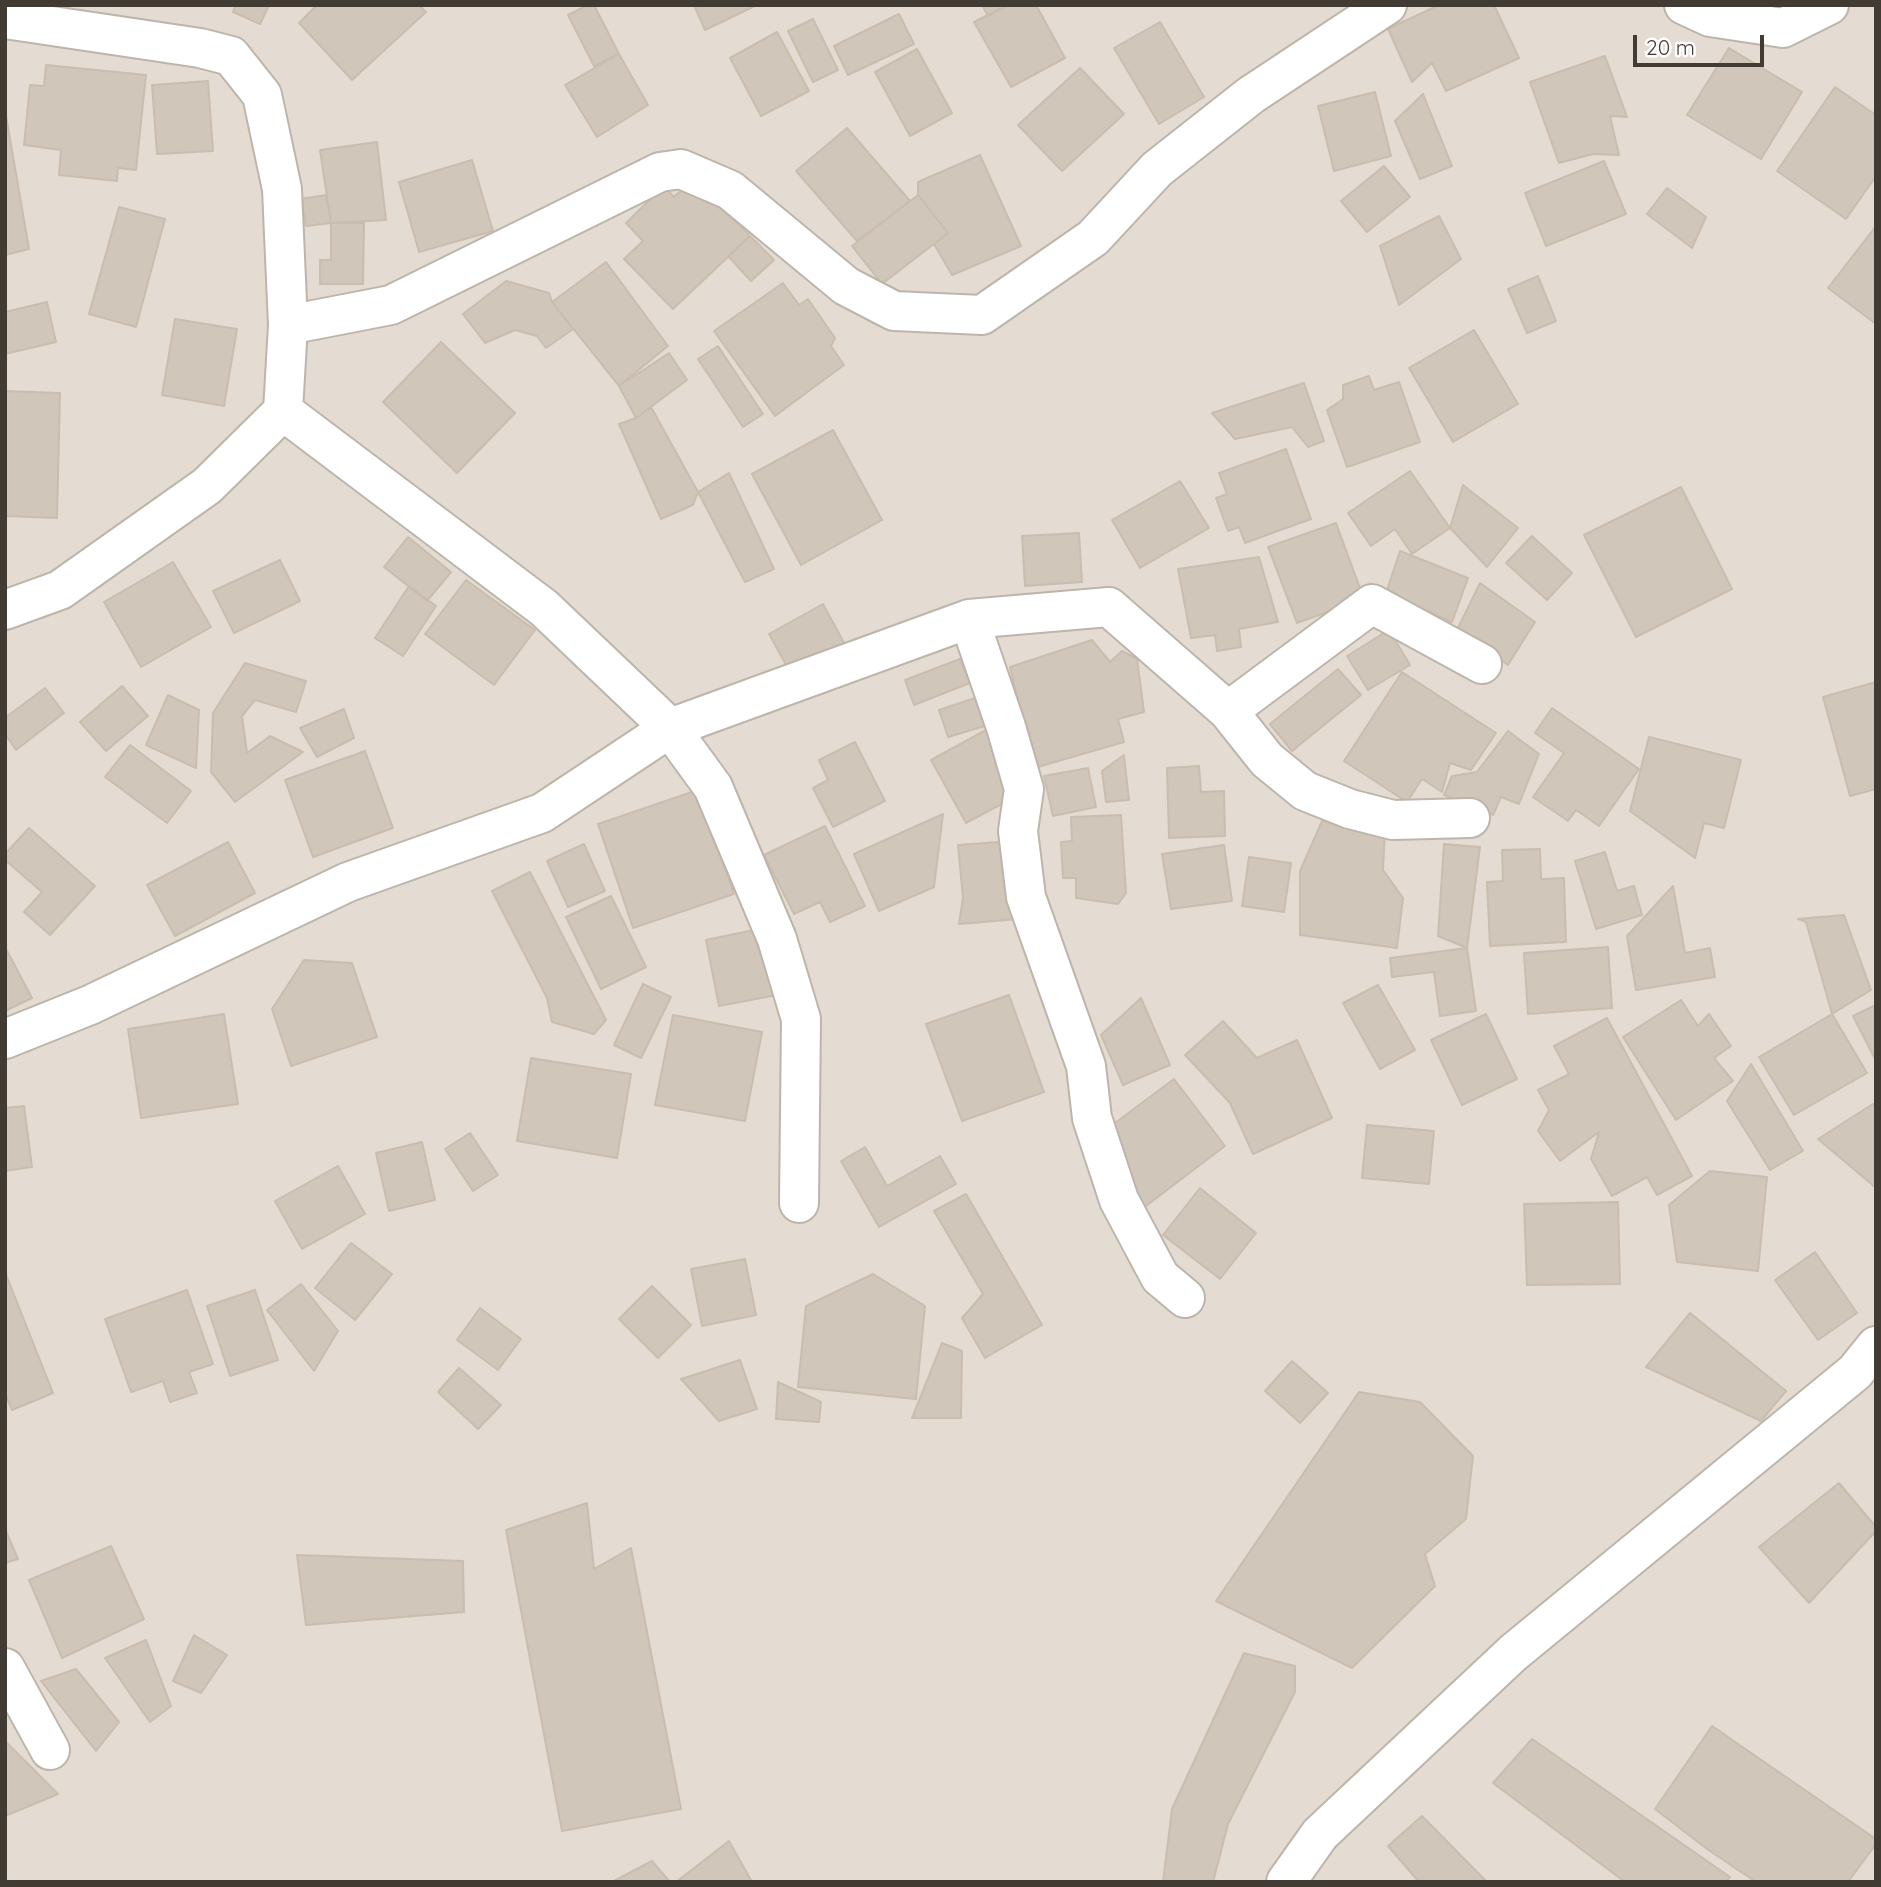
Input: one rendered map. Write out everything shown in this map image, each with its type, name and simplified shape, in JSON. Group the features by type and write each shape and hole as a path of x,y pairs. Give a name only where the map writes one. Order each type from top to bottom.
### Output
{"street":[{"path":"288,325 391,305 660,172 681,169 730,190 846,286 894,311 982,315 1093,238 1157,169 1251,95 1387,5"},
{"path":"1685,5 1710,17 1783,28 1829,5"},
{"path":"5,19 200,48 231,56 262,95 282,189 288,325 283,411 196,494 60,590 5,610"},
{"path":"283,411 544,608 670,728 713,787 777,939 801,1019 799,1203"},
{"path":"1228,711 1372,604 1482,664"},
{"path":"5,1039 90,1005 348,882 542,813 670,728 969,619 1109,607 1228,711 1267,760 1305,791 1350,809 1393,820 1470,818"},
{"path":"969,619 1006,726 1024,789 1018,831 1026,897 1086,1066 1092,1118 1119,1200 1160,1277 1185,1298"},
{"path":"1286,1882 1320,1834 1513,1653 1856,1372 1876,1346"},
{"path":"5,1668 50,1750"}],"shaded area":[{"path":"5,5 1876,5 1876,1882 5,1882"}],"building":[{"path":"236,5 269,5 260,24 233,12"},
{"path":"317,5 419,5 426,12 352,80 299,23"},
{"path":"588,5 594,5 619,54 594,66 568,15"},
{"path":"694,5 757,5 705,30"},
{"path":"982,5 1008,5 988,16"},
{"path":"1008,5 1036,5 1065,58 1011,87 974,22"},
{"path":"1439,5 1494,5 1519,58 1446,91 1432,63 1412,82 1388,29"},
{"path":"899,14 914,44 848,75 834,46"},
{"path":"813,19 838,70 813,82 788,31"},
{"path":"1160,22 1204,97 1159,124 1114,48"},
{"path":"777,32 809,91 761,116 730,58"},
{"path":"1729,48 1802,92 1761,159 1687,115"},
{"path":"917,49 952,113 910,136 875,72"},
{"path":"619,54 648,105 597,137 565,85"},
{"path":"1605,56 1627,117 1610,116 1619,155 1593,154 1559,163 1530,82"},
{"path":"46,65 146,75 136,170 118,168 117,181 59,175 61,150 24,145 30,85 44,86"},
{"path":"1080,68 1124,114 1062,171 1018,125"},
{"path":"208,81 213,151 157,154 152,85"},
{"path":"1835,87 1876,115 1876,176 1846,219 1777,171"},
{"path":"1375,92 1391,156 1334,171 1318,106"},
{"path":"1423,94 1452,166 1420,179 1395,121"},
{"path":"5,110 29,249 5,255"},
{"path":"847,128 910,201 857,241 796,171"},
{"path":"377,142 386,220 331,223 320,150"},
{"path":"980,155 1021,246 952,275 934,244 948,233 918,195 918,182"},
{"path":"472,160 493,231 419,252 399,182"},
{"path":"1604,161 1626,214 1546,246 1525,193"},
{"path":"1384,166 1410,197 1367,232 1341,201"},
{"path":"694,179 750,236 673,309 624,259 643,241 626,223 664,186 674,197"},
{"path":"1667,188 1706,217 1692,248 1647,214"},
{"path":"326,195 331,223 306,226 301,199"},
{"path":"918,195 948,233 882,284 852,246"},
{"path":"119,207 165,219 136,327 89,314"},
{"path":"1439,216 1461,259 1399,305 1380,246"},
{"path":"331,223 364,223 363,284 320,284 320,260 331,260"},
{"path":"1876,226 1876,324 1828,288"},
{"path":"750,236 774,260 751,281 728,256"},
{"path":"606,262 668,346 619,386 552,302"},
{"path":"1538,276 1556,321 1527,333 1508,289"},
{"path":"506,281 549,293 552,302 573,329 546,348 537,336 515,330 485,343 463,314"},
{"path":"783,283 799,305 808,299 835,338 831,346 844,365 775,416 714,331"},
{"path":"47,302 56,342 5,354 5,312"},
{"path":"175,319 237,329 224,406 162,395"},
{"path":"1474,330 1518,404 1453,442 1409,368"},
{"path":"441,342 515,413 457,473 383,402"},
{"path":"718,346 763,414 743,427 698,359"},
{"path":"669,353 687,380 636,418 619,386"},
{"path":"1369,376 1374,390 1399,382 1420,442 1347,467 1327,410 1343,399 1343,385"},
{"path":"1304,383 1324,441 1308,447 1292,427 1235,439 1212,413"},
{"path":"5,391 60,393 57,518 5,516"},
{"path":"651,407 698,492 693,505 661,519 619,424 636,418"},
{"path":"833,430 882,520 801,565 752,474"},
{"path":"1286,449 1311,519 1245,543 1239,527 1228,531 1216,498 1227,494 1219,473"},
{"path":"1410,471 1450,528 1412,554 1395,529 1371,546 1348,513"},
{"path":"729,473 774,569 745,582 698,492"},
{"path":"1180,481 1209,528 1140,568 1112,520"},
{"path":"1463,485 1518,528 1487,567 1450,528"},
{"path":"1681,487 1732,589 1636,637 1584,535"},
{"path":"1336,523 1364,599 1297,623 1268,547"},
{"path":"1079,533 1082,582 1025,586 1022,536"},
{"path":"1532,536 1572,573 1547,600 1506,563"},
{"path":"408,537 451,572 427,601 384,567"},
{"path":"1400,551 1468,578 1452,622 1386,593"},
{"path":"1259,557 1278,622 1239,629 1241,647 1217,651 1215,635 1191,638 1178,569"},
{"path":"280,560 300,601 234,633 213,591"},
{"path":"173,562 211,627 141,667 104,602"},
{"path":"466,580 535,630 494,685 425,634"},
{"path":"1480,583 1535,622 1508,665 1458,628"},
{"path":"409,586 436,606 403,656 375,638"},
{"path":"823,604 849,652 795,681 769,634"},
{"path":"1389,630 1410,665 1368,690 1347,656"},
{"path":"1092,640 1110,662 1122,651 1137,659 1144,712 1118,719 1124,742 1034,768 1010,667"},
{"path":"960,659 970,683 914,705 905,680"},
{"path":"245,663 306,681 296,712 255,700 242,716 247,753 270,736 303,752 235,802 211,772 213,713"},
{"path":"1338,669 1361,695 1292,751 1270,724"},
{"path":"1402,672 1496,733 1471,770 1450,763 1442,792 1422,779 1407,802 1344,761"},
{"path":"1876,682 1876,789 1850,796 1823,697"},
{"path":"122,686 148,716 106,751 80,722"},
{"path":"45,688 64,713 16,750 5,734 5,718"},
{"path":"168,695 199,710 196,768 146,745"},
{"path":"975,698 985,726 948,737 939,710"},
{"path":"1552,708 1639,769 1599,826 1576,810 1568,821 1533,797 1564,753 1535,733"},
{"path":"344,709 354,738 317,757 300,728"},
{"path":"986,730 1022,793 966,823 931,760"},
{"path":"1508,731 1539,754 1519,804 1501,797 1493,815 1444,795 1452,776 1477,772"},
{"path":"1649,737 1741,760 1724,828 1704,823 1695,858 1630,811"},
{"path":"855,742 885,801 833,827 813,788 828,780 819,760"},
{"path":"130,745 191,791 167,823 105,777"},
{"path":"365,751 393,828 313,857 285,780"},
{"path":"1124,755 1129,800 1106,802 1102,771"},
{"path":"1199,766 1201,792 1224,791 1225,836 1169,838 1167,768"},
{"path":"1088,768 1096,807 1053,816 1044,776"},
{"path":"698,790 734,894 633,928 598,824"},
{"path":"943,814 934,887 879,911 854,854"},
{"path":"1121,815 1126,893 1118,904 1076,898 1076,878 1063,878 1061,842 1072,841 1071,817"},
{"path":"1322,821 1385,830 1383,870 1403,898 1397,948 1300,935 1300,871"},
{"path":"825,826 865,906 830,922 820,902 794,914 764,855"},
{"path":"29,828 95,886 50,935 24,912 42,892 5,860 5,854"},
{"path":"1012,841 1019,919 959,924 963,898 958,845"},
{"path":"228,842 255,893 175,936 147,885"},
{"path":"584,844 605,891 568,907 547,861"},
{"path":"1444,844 1480,847 1467,948 1438,936"},
{"path":"1224,845 1232,901 1171,909 1162,854"},
{"path":"1540,849 1541,879 1564,878 1566,942 1490,946 1487,882 1503,881 1502,850"},
{"path":"1605,852 1617,891 1634,886 1642,915 1596,929 1575,861"},
{"path":"1249,857 1291,863 1284,912 1242,906"},
{"path":"530,872 606,1020 594,1034 552,1022 547,998 492,891"},
{"path":"1673,886 1685,953 1710,948 1715,977 1636,990 1627,936"},
{"path":"611,896 646,967 601,989 566,917"},
{"path":"1844,915 1871,990 1832,1014 1806,922 1798,919"},
{"path":"763,928 777,995 719,1006 706,940"},
{"path":"5,947 32,998 5,1011"},
{"path":"1608,947 1612,1008 1528,1014 1524,953"},
{"path":"1467,948 1476,1011 1440,1016 1434,972 1392,977 1390,958"},
{"path":"304,960 352,963 377,1037 291,1066 272,1009"},
{"path":"643,984 671,997 641,1058 614,1045"},
{"path":"1378,985 1415,1050 1380,1069 1343,1003"},
{"path":"1009,995 1044,1092 962,1121 926,1024"},
{"path":"1141,998 1170,1065 1123,1085 1101,1035"},
{"path":"1681,1000 1698,1026 1709,1014 1731,1046 1714,1058 1733,1081 1676,1120 1623,1037"},
{"path":"1876,1005 1876,1061 1853,1016"},
{"path":"224,1014 238,1104 141,1118 128,1029"},
{"path":"1486,1014 1517,1079 1462,1105 1431,1040"},
{"path":"1832,1014 1867,1073 1794,1115 1759,1057"},
{"path":"673,1015 762,1032 745,1121 655,1105"},
{"path":"1607,1018 1692,1176 1657,1195 1647,1177 1612,1196 1591,1159 1599,1132 1560,1161 1538,1131 1549,1110 1538,1090 1569,1074 1554,1046"},
{"path":"1223,1021 1257,1058 1297,1040 1332,1118 1253,1154 1230,1103 1185,1055"},
{"path":"531,1058 631,1074 617,1158 517,1141"},
{"path":"1751,1064 1803,1151 1770,1170 1727,1101"},
{"path":"1174,1079 1225,1146 1142,1209 1111,1126"},
{"path":"1876,1102 1876,1188 1818,1139"},
{"path":"24,1106 32,1167 5,1171 5,1108"},
{"path":"1367,1125 1434,1131 1429,1184 1362,1178"},
{"path":"470,1133 498,1175 473,1191 445,1149"},
{"path":"422,1142 435,1200 389,1211 376,1153"},
{"path":"865,1147 887,1186 940,1156 956,1184 879,1227 841,1161"},
{"path":"338,1166 365,1214 302,1249 275,1201"},
{"path":"1710,1171 1767,1177 1758,1271 1677,1262 1669,1205"},
{"path":"1200,1188 1256,1233 1220,1279 1163,1235"},
{"path":"966,1194 1042,1325 985,1358 962,1318 983,1294 934,1211"},
{"path":"1618,1202 1620,1284 1527,1285 1524,1204"},
{"path":"351,1243 392,1274 355,1320 315,1288"},
{"path":"1815,1252 1857,1313 1818,1340 1775,1280"},
{"path":"745,1259 756,1315 702,1326 691,1269"},
{"path":"5,1272 53,1393 12,1410 5,1393"},
{"path":"873,1274 925,1306 916,1399 798,1387 806,1306"},
{"path":"301,1284 338,1331 314,1371 267,1310"},
{"path":"652,1286 691,1325 658,1358 619,1319"},
{"path":"187,1290 213,1364 189,1372 197,1393 170,1402 163,1381 131,1392 105,1319"},
{"path":"255,1290 278,1360 230,1376 207,1306"},
{"path":"480,1308 521,1339 498,1370 457,1340"},
{"path":"1690,1313 1786,1391 1761,1421 1646,1367"},
{"path":"942,1343 962,1351 961,1418 912,1418"},
{"path":"740,1360 757,1409 719,1421 681,1379"},
{"path":"1292,1361 1328,1393 1300,1423 1265,1391"},
{"path":"459,1368 501,1405 478,1429 438,1392"},
{"path":"778,1382 821,1402 819,1422 776,1419"},
{"path":"1359,1392 1420,1402 1473,1456 1466,1519 1425,1554 1435,1586 1352,1668 1216,1601"},
{"path":"1839,1483 1876,1527 1876,1531 1809,1603 1759,1547"},
{"path":"587,1503 594,1569 631,1548 681,1809 562,1831 506,1530"},
{"path":"5,1529 18,1559 5,1563"},
{"path":"111,1546 144,1619 62,1658 29,1580"},
{"path":"297,1555 463,1561 464,1612 306,1625"},
{"path":"194,1635 227,1655 201,1693 173,1681"},
{"path":"146,1640 171,1706 150,1722 105,1658"},
{"path":"1244,1653 1295,1666 1295,1692 1228,1824 1213,1882 1163,1882 1172,1809"},
{"path":"76,1669 119,1722 96,1751 41,1681"},
{"path":"1712,1726 1876,1839 1876,1844 1848,1882 1756,1882 1655,1809"},
{"path":"1532,1739 1730,1877 1726,1882 1625,1882 1493,1783"},
{"path":"5,1741 58,1794 5,1816"},
{"path":"1422,1816 1487,1882 1419,1882 1388,1846"},
{"path":"729,1841 752,1882 676,1882"},
{"path":"652,1861 670,1882 612,1882"}]}
